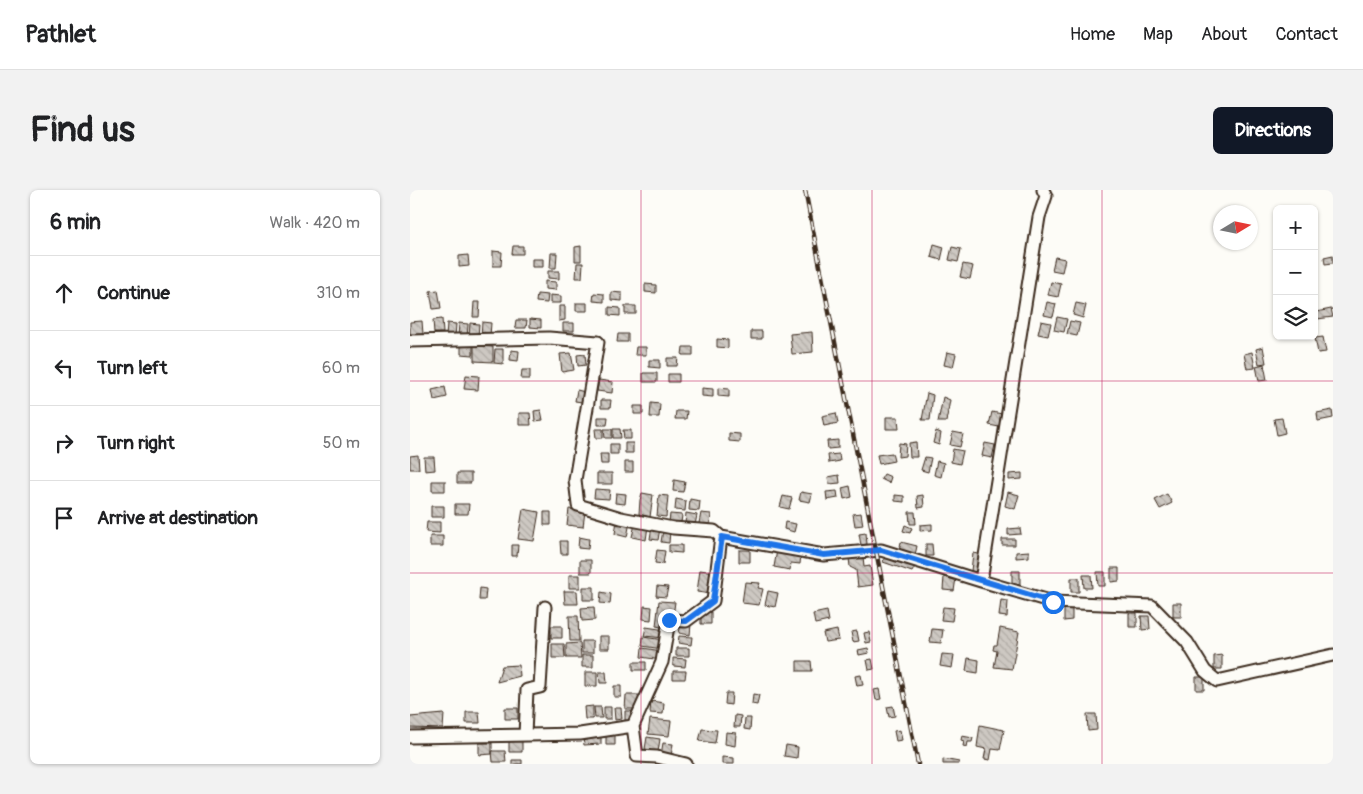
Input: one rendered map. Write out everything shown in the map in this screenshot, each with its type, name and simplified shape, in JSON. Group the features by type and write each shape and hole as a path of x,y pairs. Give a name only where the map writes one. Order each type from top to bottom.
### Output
{"street":[{"path":"981,581 1039,217 1046,196 1043,190"},
{"path":"410,341 549,338 598,342 575,480 578,505 621,518 673,528 714,531 722,537 824,555 881,550 1053,602 1152,606 1187,642 1205,671 1217,681 1333,655"},
{"path":"686,764 657,757 637,756 633,726 662,662 669,620 686,621 713,601 722,537"},
{"path":"524,735 527,690 540,687 545,607"},
{"path":"410,737 580,734 633,726"}],"building":[{"path":"934,244 944,247 941,260 931,257"},
{"path":"513,246 523,246 523,254 512,254"},
{"path":"581,246 581,261 575,261 575,247"},
{"path":"952,247 961,249 958,262 949,260"},
{"path":"493,251 502,252 501,266 493,266"},
{"path":"551,253 557,253 556,268 550,268"},
{"path":"468,255 469,266 459,267 459,256"},
{"path":"1333,255 1333,263 1325,264 1324,257"},
{"path":"1055,257 1065,259 1062,272 1052,270"},
{"path":"532,259 543,259 543,267 532,267"},
{"path":"577,263 583,263 582,278 576,278"},
{"path":"963,264 973,266 970,279 960,277"},
{"path":"548,271 559,271 559,279 548,278"},
{"path":"545,281 556,282 556,290 545,289"},
{"path":"1051,282 1061,284 1058,297 1048,295"},
{"path":"645,284 656,285 656,293 645,292"},
{"path":"438,290 441,308 433,309 430,291"},
{"path":"611,292 622,293 622,301 611,300"},
{"path":"594,293 604,294 604,302 593,301"},
{"path":"537,294 548,295 547,303 536,302"},
{"path":"550,295 561,296 561,303 550,303"},
{"path":"474,302 480,302 479,317 473,317"},
{"path":"1047,302 1056,304 1053,317 1044,315"},
{"path":"576,303 587,303 587,311 576,311"},
{"path":"1076,303 1086,305 1083,318 1073,315"},
{"path":"559,306 565,306 565,320 559,321"},
{"path":"625,306 636,306 636,314 625,314"},
{"path":"609,307 620,308 620,316 609,315"},
{"path":"1331,309 1333,317 1318,319 1318,312"},
{"path":"1057,317 1067,319 1064,332 1054,330"},
{"path":"442,319 443,333 434,333 433,320"},
{"path":"530,319 541,320 541,328 530,327"},
{"path":"516,320 527,320 526,328 515,328"},
{"path":"422,321 423,334 410,335 410,322"},
{"path":"1041,321 1051,323 1048,336 1038,334"},
{"path":"1070,321 1080,323 1077,336 1067,334"},
{"path":"482,322 491,323 490,336 481,336"},
{"path":"447,323 456,324 455,338 446,337"},
{"path":"459,323 468,324 467,338 458,337"},
{"path":"470,323 479,324 478,337 469,337"},
{"path":"563,323 574,323 574,331 563,331"},
{"path":"751,331 762,331 762,339 751,339"},
{"path":"812,332 813,352 792,354 790,334"},
{"path":"618,334 628,334 628,342 617,342"},
{"path":"1323,337 1326,352 1318,353 1315,340 1318,340 1318,338"},
{"path":"717,339 728,340 728,348 717,347"},
{"path":"461,345 473,346 473,355 461,354"},
{"path":"474,346 493,347 493,362 474,361"},
{"path":"636,347 646,347 646,355 635,355"},
{"path":"683,347 693,347 693,355 682,355"},
{"path":"1263,347 1266,363 1259,364 1256,349"},
{"path":"495,349 503,349 503,364 494,363"},
{"path":"511,350 519,351 518,361 510,360"},
{"path":"947,352 956,354 953,367 944,365"},
{"path":"1252,352 1255,368 1247,369 1244,354"},
{"path":"571,353 574,370 562,372 560,354"},
{"path":"585,354 586,365 578,366 577,355"},
{"path":"667,358 678,358 677,366 667,366"},
{"path":"649,360 660,360 660,368 649,367"},
{"path":"1264,364 1267,380 1259,381 1256,366"},
{"path":"522,370 530,370 530,379 521,379"},
{"path":"643,373 657,373 657,382 643,382"},
{"path":"668,374 679,374 679,382 668,382"},
{"path":"466,375 479,376 478,390 464,389"},
{"path":"599,380 613,382 612,393 597,391"},
{"path":"445,387 447,397 434,400 432,390"},
{"path":"702,388 713,389 713,397 702,396"},
{"path":"718,388 729,389 729,397 718,396"},
{"path":"577,390 585,392 582,402 575,401"},
{"path":"927,393 933,395 930,420 922,420"},
{"path":"943,397 950,400 946,422 938,422"},
{"path":"601,400 611,400 610,408 601,408"},
{"path":"651,403 660,404 659,417 650,417"},
{"path":"634,406 643,406 643,414 634,414"},
{"path":"541,410 543,420 535,421 534,411"},
{"path":"1332,410 1333,418 1318,421 1317,413"},
{"path":"676,411 687,411 686,419 675,419"},
{"path":"992,412 1002,414 999,427 989,425"},
{"path":"519,413 530,413 531,425 519,425"},
{"path":"836,413 838,423 824,426 822,416"},
{"path":"598,417 608,417 607,425 598,425"},
{"path":"886,417 898,417 899,429 886,429"},
{"path":"1282,418 1285,433 1277,435 1274,419"},
{"path":"595,429 603,429 603,438 596,438"},
{"path":"604,429 612,429 612,438 605,438"},
{"path":"613,429 620,429 621,438 613,438"},
{"path":"623,430 631,430 631,439 624,439"},
{"path":"936,431 941,433 939,445 933,443"},
{"path":"953,432 963,434 960,447 950,445"},
{"path":"729,433 740,434 740,442 729,441"},
{"path":"838,440 838,448 828,449 827,441"},
{"path":"916,442 917,457 910,457 909,443"},
{"path":"625,443 633,443 633,453 625,453"},
{"path":"899,443 906,444 905,456 898,457"},
{"path":"985,443 995,445 992,458 982,456"},
{"path":"610,444 618,444 618,454 610,454"},
{"path":"953,449 963,451 960,464 951,462"},
{"path":"892,453 894,461 879,464 877,455"},
{"path":"600,454 608,454 608,464 601,464"},
{"path":"839,454 840,461 829,463 828,455"},
{"path":"418,455 419,469 410,469 410,456"},
{"path":"424,457 434,457 435,470 425,471"},
{"path":"925,457 931,458 928,472 921,470"},
{"path":"937,461 944,463 941,477 934,475"},
{"path":"625,462 633,462 633,472 625,472"},
{"path":"457,473 471,473 471,483 457,483"},
{"path":"597,473 612,473 612,484 597,484"},
{"path":"1022,473 1022,479 1009,480 1009,474"},
{"path":"884,474 891,477 889,483 881,479"},
{"path":"839,475 840,483 829,484 828,477"},
{"path":"674,480 685,482 683,492 673,491"},
{"path":"432,481 445,481 445,491 432,491"},
{"path":"850,486 852,497 844,499 842,488"},
{"path":"595,489 610,490 609,499 594,498"},
{"path":"837,491 838,498 827,500 826,492"},
{"path":"801,492 812,494 810,502 799,500"},
{"path":"1008,492 1019,495 1015,509 1005,506"},
{"path":"616,493 626,494 625,504 615,503"},
{"path":"642,493 653,495 650,517 639,514"},
{"path":"1167,494 1172,503 1160,509 1155,500"},
{"path":"659,495 668,496 666,517 657,516"},
{"path":"895,495 904,496 904,502 895,501"},
{"path":"923,495 924,507 918,508 917,496"},
{"path":"783,496 792,498 789,509 780,507"},
{"path":"676,499 686,501 685,511 675,510"},
{"path":"690,499 700,501 699,511 689,510"},
{"path":"455,504 469,504 468,514 455,514"},
{"path":"431,506 444,506 444,517 431,517"},
{"path":"523,509 539,512 534,541 518,539"},
{"path":"569,509 585,511 583,527 567,525"},
{"path":"544,512 551,512 551,525 544,525"},
{"path":"909,512 915,512 916,524 910,524"},
{"path":"686,513 697,515 695,525 685,524"},
{"path":"701,513 711,514 710,525 699,523"},
{"path":"861,513 863,525 855,526 853,514"},
{"path":"670,514 682,515 681,523 669,522"},
{"path":"617,520 630,522 627,537 615,534"},
{"path":"427,522 440,522 440,533 426,532"},
{"path":"785,522 796,524 794,532 784,529"},
{"path":"635,524 648,526 646,540 632,537"},
{"path":"932,524 932,530 920,531 920,525"},
{"path":"905,525 912,528 910,533 903,531"},
{"path":"652,526 660,528 658,540 650,539"},
{"path":"1020,528 1021,534 1008,535 1008,529"},
{"path":"663,530 670,531 669,543 661,542"},
{"path":"866,533 867,544 861,545 859,534"},
{"path":"430,536 443,536 443,546 430,546"},
{"path":"579,537 589,539 588,549 578,548"},
{"path":"1002,539 1015,539 1015,545 1002,545"},
{"path":"560,541 567,541 567,554 561,554"},
{"path":"901,542 917,546 915,555 899,551"},
{"path":"926,544 932,544 933,556 926,556"},
{"path":"512,545 518,545 517,556 512,556"},
{"path":"669,545 682,545 682,553 669,552"},
{"path":"657,550 665,551 663,564 655,563"},
{"path":"739,550 750,550 750,562 739,562"},
{"path":"777,550 801,554 800,564 791,563 790,570 774,567"},
{"path":"1029,551 1029,557 1016,558 1016,552"},
{"path":"973,553 983,555 979,573 971,571"},
{"path":"886,554 916,565 912,572 883,562"},
{"path":"863,556 864,567 870,566 873,585 858,587 856,570 850,567 849,558"},
{"path":"580,560 591,560 591,573 580,573"},
{"path":"1111,568 1119,568 1119,581 1111,582"},
{"path":"700,570 714,572 711,594 697,592"},
{"path":"1012,571 1020,571 1020,584 1012,585"},
{"path":"1097,572 1105,572 1105,586 1098,586"},
{"path":"569,575 580,575 580,588 569,588"},
{"path":"1083,575 1091,575 1092,588 1084,588"},
{"path":"944,577 956,578 954,591 943,590"},
{"path":"1071,578 1079,578 1079,592 1071,592"},
{"path":"745,582 760,583 758,588 763,589 759,605 742,603"},
{"path":"657,586 668,587 666,597 656,596"},
{"path":"583,587 594,587 594,600 583,600"},
{"path":"480,588 486,589 485,600 479,600"},
{"path":"564,591 577,591 578,604 565,604"},
{"path":"768,591 778,593 775,607 765,605"},
{"path":"601,592 611,594 610,604 600,603"},
{"path":"1001,600 1008,601 1007,617 999,616"},
{"path":"659,601 675,602 671,629 656,626"},
{"path":"1173,603 1181,603 1181,617 1173,617"},
{"path":"644,606 652,607 651,620 643,619"},
{"path":"594,607 595,620 582,621 581,608"},
{"path":"943,607 954,608 952,621 941,620"},
{"path":"1064,607 1072,607 1072,620 1064,621"},
{"path":"827,611 829,621 815,624 813,614"},
{"path":"701,612 711,612 711,624 701,624"},
{"path":"1129,613 1137,613 1137,627 1129,627"},
{"path":"569,616 578,616 579,641 570,641"},
{"path":"1141,616 1149,616 1150,629 1142,630"},
{"path":"681,623 691,624 690,635 679,633"},
{"path":"551,626 562,626 562,638 551,638"},
{"path":"646,627 666,630 665,638 644,636"},
{"path":"1000,628 1019,632 1012,669 994,667 997,651 993,650 994,645 997,645"},
{"path":"932,629 943,630 941,643 930,642"},
{"path":"837,630 839,640 825,642 823,633"},
{"path":"857,631 859,641 853,642 851,632"},
{"path":"869,632 871,642 866,643 864,633"},
{"path":"599,636 609,636 609,649 599,649"},
{"path":"679,636 692,637 691,645 678,643"},
{"path":"643,637 664,640 663,649 642,646"},
{"path":"582,641 593,641 593,653 582,653"},
{"path":"580,643 581,658 566,658 566,644"},
{"path":"552,644 564,644 565,658 552,658"},
{"path":"642,648 662,651 661,660 641,657"},
{"path":"676,648 689,648 689,656 676,656"},
{"path":"868,648 869,653 859,655 858,650"},
{"path":"942,654 954,655 952,668 940,666"},
{"path":"582,655 593,655 593,667 582,667"},
{"path":"1222,655 1222,669 1214,669 1214,656"},
{"path":"673,658 686,659 685,667 673,666"},
{"path":"968,658 979,660 978,673 966,671"},
{"path":"872,659 874,669 869,670 867,660"},
{"path":"797,661 811,661 812,671 797,671"},
{"path":"633,662 646,662 646,670 633,670"},
{"path":"519,665 520,676 497,682 502,666"},
{"path":"673,671 686,671 685,679 673,679"},
{"path":"585,672 597,672 597,686 585,686"},
{"path":"599,672 606,672 607,683 600,683"},
{"path":"861,675 863,685 857,686 855,676"},
{"path":"1196,677 1204,677 1204,690 1196,690"},
{"path":"614,686 621,686 621,697 614,697"},
{"path":"879,689 881,699 876,700 874,690"},
{"path":"726,693 732,693 731,705 725,704"},
{"path":"753,694 759,695 757,705 752,704"},
{"path":"626,695 640,695 639,709 625,709"},
{"path":"651,701 664,703 663,714 650,713"},
{"path":"593,706 593,719 585,719 584,707"},
{"path":"893,706 895,716 889,717 887,707"},
{"path":"594,707 601,707 602,718 595,718"},
{"path":"604,707 611,707 611,719 604,719"},
{"path":"505,708 518,708 518,719 505,719"},
{"path":"614,708 621,708 622,719 615,720"},
{"path":"625,711 632,711 632,723 625,723"},
{"path":"466,712 479,712 480,723 466,723"},
{"path":"444,714 443,729 410,728 410,717"},
{"path":"1087,714 1096,714 1097,730 1088,731"},
{"path":"735,715 741,716 740,727 734,727"},
{"path":"745,718 751,718 750,730 744,729"},
{"path":"650,719 671,721 669,736 648,734"},
{"path":"980,725 1004,730 1000,750 992,749 990,760 984,759 986,749 977,747"},
{"path":"702,729 717,730 715,743 699,741"},
{"path":"900,730 902,740 896,741 894,731"},
{"path":"726,732 736,733 735,746 725,744"},
{"path":"606,733 615,733 615,745 606,745"},
{"path":"962,736 973,738 972,742 968,742 967,747 963,746"},
{"path":"601,737 601,744 584,745 583,738"},
{"path":"647,737 660,739 658,752 645,749"},
{"path":"509,741 522,741 522,752 509,752"},
{"path":"479,743 492,743 492,754 479,755"},
{"path":"663,743 673,744 671,756 661,755"},
{"path":"786,745 798,747 797,758 784,756"},
{"path":"492,751 505,751 506,762 493,762"},
{"path":"722,757 734,758 734,764 722,764"},
{"path":"943,759 959,762 959,764 943,764"},
{"path":"512,760 522,760 522,764 512,764"}],"railway":[{"path":"805,190 918,764"}],"route":[{"path":"669,620 686,621 713,601 722,537 824,555 881,550 1053,602"}]}
